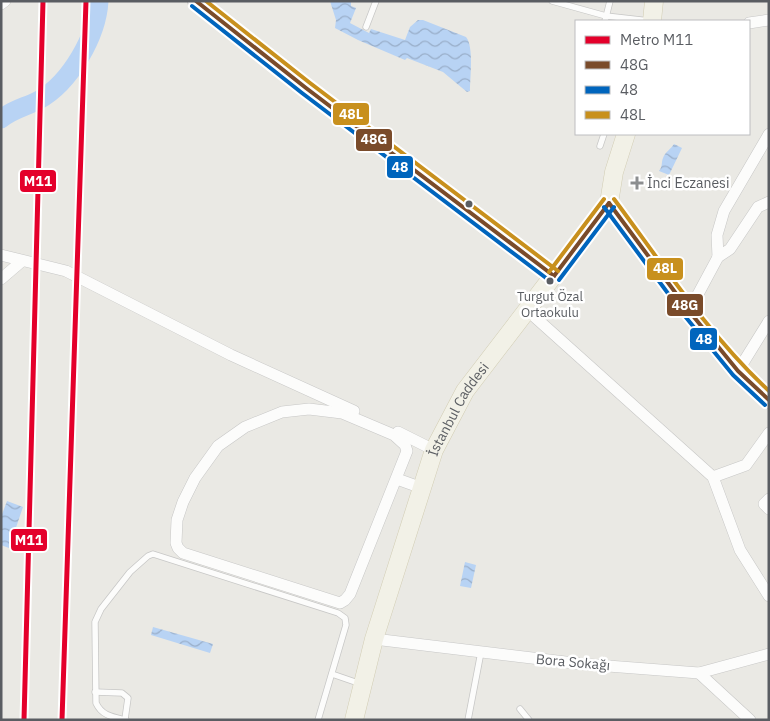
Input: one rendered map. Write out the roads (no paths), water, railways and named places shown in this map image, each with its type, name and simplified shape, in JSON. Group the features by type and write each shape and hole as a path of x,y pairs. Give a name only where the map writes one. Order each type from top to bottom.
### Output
{"main road":[{"path":"652,20 654,1"},
{"path":"610,203 614,172 626,135"},
{"name":"İstanbul Caddesi","path":"354,720 374,639 434,450 465,391 610,203"}],"street":[{"path":"1,4 5,1"},
{"path":"196,1 306,88 554,276"},
{"path":"750,23 769,20"},
{"path":"718,257 717,235 724,212 769,134"},
{"path":"689,311 718,257 730,249 758,207 769,202"},
{"path":"610,203 689,311 738,371 769,400"},
{"path":"1,255 66,271 231,355 347,407 434,450"},
{"path":"1,279 22,261"},
{"path":"527,310 713,477 740,550 769,596"},
{"path":"738,371 769,320"},
{"path":"309,409 342,413 394,434 405,445 407,451 397,479 350,594 340,604 183,553 178,548 178,520 183,502 195,478 218,446 245,427 282,412 309,409"},
{"path":"713,477 746,465 769,433"},
{"path":"397,479 422,488"},
{"path":"769,499 764,504 769,509"},
{"name":"Bora Sokağı","path":"374,639 582,664 699,673 769,654"},
{"path":"699,673 750,720"}],"lane":[{"path":"366,27 376,1"},
{"path":"552,1 606,18 637,20"},
{"path":"606,18 610,1"},
{"path":"600,146 604,135"},
{"path":"95,692 126,695 128,698 126,720 110,716 100,710 96,703 95,692 95,622 101,609 130,572 148,556 153,554 338,613 345,618 346,625 318,720"},
{"path":"468,720 481,652"},
{"path":"332,674 363,685"},
{"path":"520,709 529,720"}],"water":[{"path":"330,1 351,1 351,6 356,8 350,23 369,33 371,29 405,40 410,27 418,20 423,20 466,37 471,55 470,91 467,92 443,72 407,58 405,60 335,28 336,20"},
{"path":"674,144 682,148 669,175 659,171 664,156"},
{"path":"7,501 23,507 9,548 1,545 1,517"},
{"path":"465,562 476,565 471,588 460,586"},
{"path":"153,627 213,644 210,653 151,635"}],"waterway":[{"path":"1,119 15,110 39,100 61,82 71,70 80,57 93,29 99,1"}],"metro line":[{"name":"M11","path":"24,720 43,1"},
{"name":"M11","path":"62,720 86,1"}],"place":[{"name":"İnci Eczanesi","path":"637,183"},
{"name":"Turgut Özal Ortaokulu","path":"550,281"}]}
